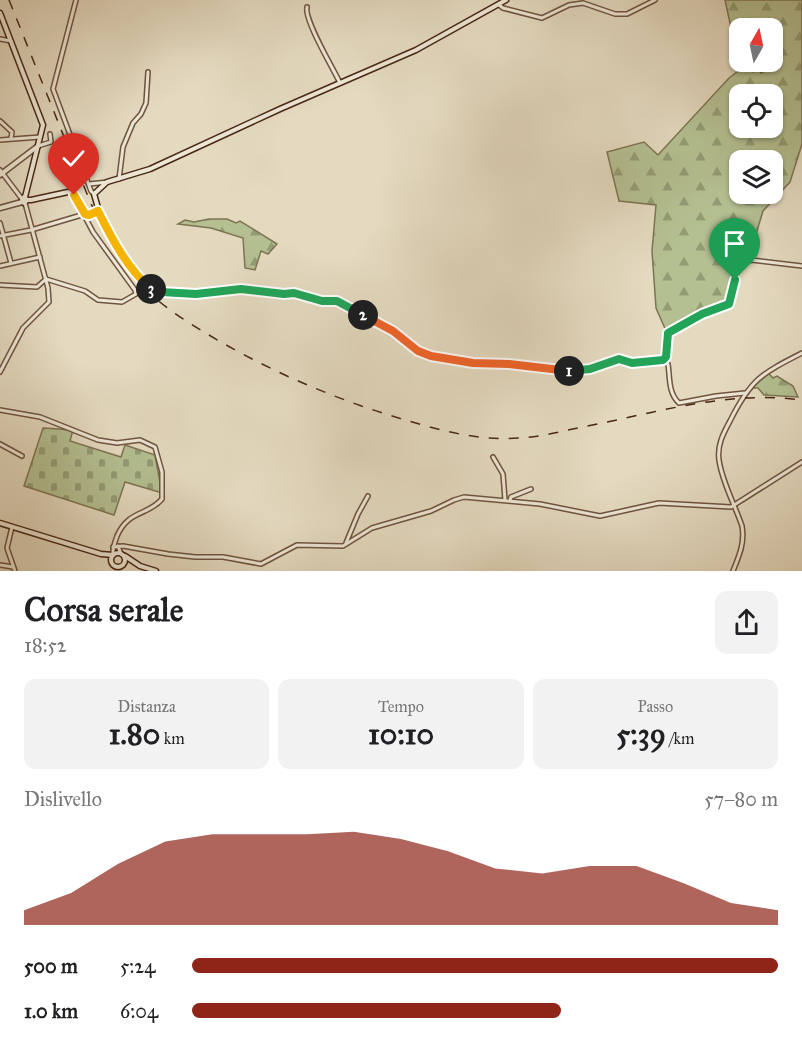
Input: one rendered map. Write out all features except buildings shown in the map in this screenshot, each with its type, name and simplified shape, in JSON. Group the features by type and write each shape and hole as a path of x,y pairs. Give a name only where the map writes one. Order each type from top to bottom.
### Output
{"main road":[{"path":"0,208 24,200 70,192 76,197 85,215 92,214 98,211 94,194 108,182 166,163 280,108 416,50 506,0"},
{"path":"0,13 43,122 42,137 24,200"},
{"path":"1,173 38,146"},
{"path":"0,523 101,554 123,555 140,566 156,571"},
{"path":"101,554 120,568 140,566"},
{"path":"112,571 113,555"},
{"path":"120,568 125,561 123,555"}],"street":[{"path":"76,0 53,89 94,194"},
{"path":"499,5 543,18 575,3 589,4 615,14 627,14 655,0"},
{"path":"307,8 306,12 314,33 340,83"},
{"path":"0,39 11,41"},
{"path":"119,179 123,147 135,120 143,112 146,103 148,72"},
{"path":"0,121 12,132 11,138"},
{"path":"38,146 51,142 50,134"},
{"path":"0,140 42,137"},
{"path":"0,372 23,328 49,302 46,279 24,200 1,173"},
{"path":"89,184 108,182"},
{"path":"98,211 126,261 145,283 156,291 200,294 245,289 284,294 294,293 322,301 334,301 393,331 418,351 427,355 473,363 509,364 570,371 590,369 619,359 632,363 663,360 668,364 670,384 679,403 745,393"},
{"path":"0,285 37,287 46,279 52,279 88,292 98,300 122,302 136,294 93,232 85,215 2,236"},
{"path":"0,223 11,263"},
{"path":"0,266 40,257"},
{"path":"663,360 666,357 667,335 671,330 730,303 737,270 745,262 752,260 802,266"},
{"path":"733,571 744,538 720,464 718,450 722,435 751,385 765,373 802,353"},
{"path":"0,410 40,417 98,440 117,442 140,440 155,447 162,472 162,499 157,504 131,517 116,538 113,555"},
{"path":"0,444 22,456"},
{"path":"493,457 503,474 507,500"},
{"path":"114,548 195,557 223,557 259,564 297,545 334,547 345,545 372,528 435,510 458,498 507,500 600,516 659,503 734,506 802,462"},
{"path":"507,500 531,489"},
{"path":"345,545 357,514 368,496"},
{"path":"12,527 7,548 14,569"},
{"path":"107,555 114,548"},
{"path":"114,548 123,555"},
{"path":"0,566 14,569"}],"green space":[{"path":"725,0 802,0 802,144 790,182 783,190 783,150 729,150 729,204 770,204 763,211 750,254 735,270 729,304 691,318 667,333 656,308 652,251 656,205 619,201 607,152 644,142 658,155 729,78 737,72 783,72 783,18 729,19"},
{"path":"227,219 236,223 240,221 277,244 268,254 261,251 255,270 245,268 243,238 211,228 178,224 185,220 194,222"},
{"path":"768,373 773,378 777,376 793,386 798,397 764,395 758,388 749,388"},
{"path":"43,428 73,430 70,441 121,457 125,445 155,455 162,493 125,482 114,515 24,486"}],"railway":[{"path":"9,0 89,199 120,259 146,290 168,309 257,361 331,395 383,413 450,432 478,437 506,439 544,435 719,400 746,398 802,400"}],"route":[{"path":"74,195 85,214 89,215 98,211 126,261 153,290 200,294 245,289 284,294 294,293 322,301 334,301 393,331 418,351 439,358 473,363 582,371 619,359 632,363 663,360 666,357 668,333 702,314 728,305 735,280"}]}
